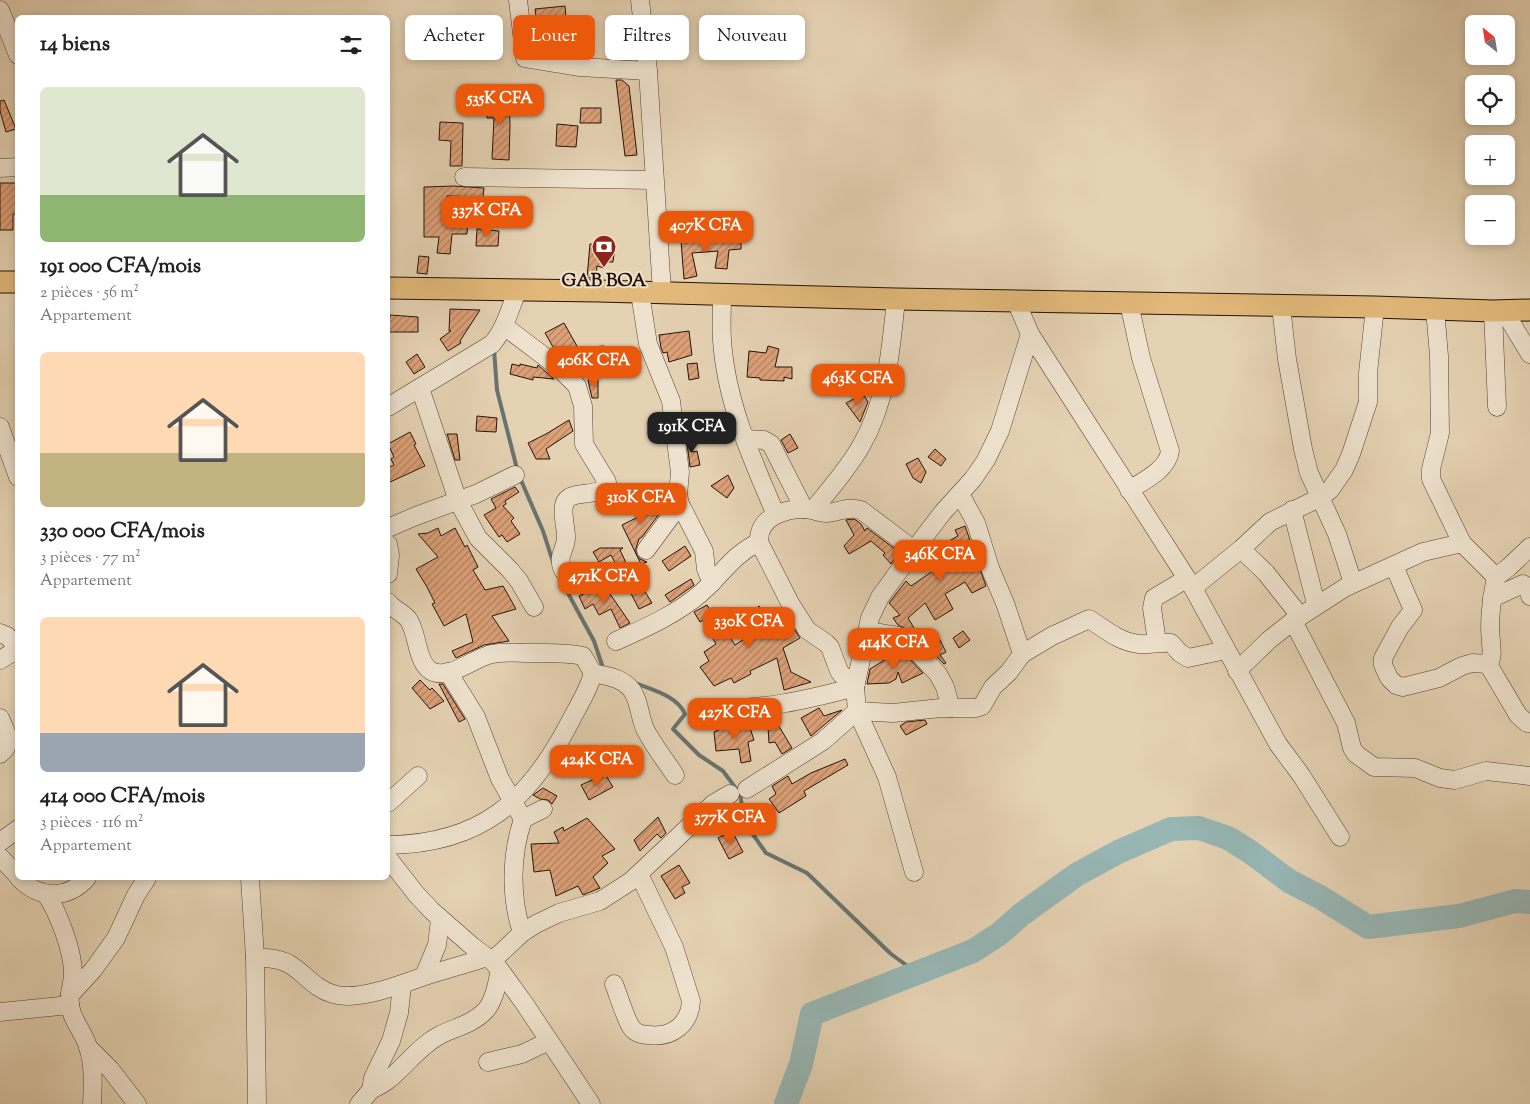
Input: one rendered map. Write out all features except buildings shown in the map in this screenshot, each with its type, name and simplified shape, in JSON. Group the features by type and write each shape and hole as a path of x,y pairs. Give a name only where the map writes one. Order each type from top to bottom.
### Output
{"main road":[{"path":"390,288 662,292 896,299 1375,307 1499,311 1530,310"}],"street":[{"path":"518,0 525,58 580,67 648,72"},
{"path":"640,0 648,72 662,292"},
{"path":"0,10 15,48"},
{"path":"0,168 15,167"},
{"path":"464,177 654,180"},
{"path":"390,406 492,344 504,326 517,291"},
{"path":"640,293 648,344 671,401 680,472 678,495 680,504 704,551 706,569 712,583"},
{"path":"722,294 722,341 730,387 745,439 776,515"},
{"path":"808,510 861,447 879,407 885,386 896,299"},
{"path":"1016,301 1030,334 1189,583 1278,744 1340,837"},
{"path":"1129,303 1141,358 1170,450 1167,462 1151,476 1129,490"},
{"path":"1281,306 1298,426 1309,474 1321,496 1337,534 1353,583"},
{"path":"1157,642 1152,608 1154,598 1189,583 1241,549 1270,522 1330,490 1344,470 1368,402 1368,373 1375,307"},
{"path":"1435,309 1439,356 1440,433 1430,475 1462,543 1496,577"},
{"path":"1499,311 1530,354"},
{"path":"1497,407 1499,311"},
{"path":"504,326 557,366 576,386 583,406 584,444 607,482 604,489 600,492 570,496 565,501 563,507 565,545 560,555 563,570"},
{"path":"914,872 887,777 857,711 856,685 867,631 870,618 880,597 943,512 960,494 986,460 1000,432 1030,334"},
{"path":"420,388 458,501 478,538 519,581 534,607"},
{"path":"1,437 15,470"},
{"path":"745,439 764,440 771,444 808,510"},
{"path":"390,527 458,501 515,475"},
{"path":"960,494 976,523 990,568 1005,603 1022,654"},
{"path":"646,550 680,504"},
{"path":"856,685 842,675 826,643 807,630 790,603 759,542 762,526 776,515 808,510 826,513 855,508 861,510 914,550"},
{"path":"1292,510 1316,604"},
{"path":"616,641 691,601 712,583 737,555 759,542"},
{"path":"1237,671 1269,640 1316,604 1353,583 1423,552 1462,543"},
{"path":"1488,664 1492,656 1490,636 1492,598 1496,577 1530,547"},
{"path":"1241,549 1272,580 1296,618 1346,723 1352,748 1356,754 1374,767 1415,768 1440,778 1455,780 1486,771 1530,776"},
{"path":"1394,566 1413,610 1400,627 1383,658 1383,665 1389,678 1396,685 1403,687 1439,678 1472,663 1488,664"},
{"path":"1492,598 1523,584 1528,588 1530,596"},
{"path":"390,605 408,619 420,655 430,670 437,673 448,672 489,655 504,652 553,652 582,656 593,673 611,676 630,687 635,696 640,719 648,735 675,775"},
{"path":"255,958 288,963 312,984 333,994 343,996 360,995 402,985 424,976 493,963 522,933 536,924 559,913 600,901 631,882 713,804 738,792 823,740 857,711 893,713 951,708 976,708 982,706 993,687 1009,672 1022,654 1052,636 1089,619 1124,640 1140,644 1171,643 1180,653 1188,658 1226,650"},
{"path":"867,631 898,636 908,642 938,674 945,687 951,708"},
{"path":"0,633 7,636 15,645"},
{"path":"0,660 15,650"},
{"path":"1488,664 1518,714 1527,724 1530,723"},
{"path":"448,672 476,718 497,773 522,818 516,843 513,896 522,933"},
{"path":"390,845 450,837 490,820 513,801 532,782 559,742 593,673"},
{"path":"709,708 762,708 856,685"},
{"path":"0,718 9,743 7,748 0,754"},
{"path":"390,801 418,776"},
{"path":"522,818 543,808"},
{"path":"0,842 15,831"},
{"path":"0,857 15,874"},
{"path":"390,861 416,894 440,918 493,963 591,1104"},
{"path":"614,984 629,1022 636,1032 645,1035 665,1035 682,1025 688,1017 691,1001 674,947 639,874"},
{"path":"21,880 32,890 46,894 72,890 85,880"},
{"path":"0,1012 70,1000 116,938 136,895 146,880"},
{"path":"250,880 255,958 257,1104"},
{"path":"46,894 61,924 73,963 70,1000 72,1014 88,1046 92,1070 92,1104"},
{"path":"424,976 437,945 440,918"},
{"path":"359,1104 371,1090 386,1082 423,1046 440,1035 477,1019 493,998 493,963"},
{"path":"371,1090 373,1078 385,1056 396,1028 402,985"},
{"path":"488,1062 522,1054 549,1041"},
{"path":"88,1046 110,1069 137,1104"}],"waterway":[{"path":"494,349 497,390 517,469"},
{"path":"520,478 543,531 553,562"},
{"path":"557,573 594,641 604,671"},
{"path":"635,683 664,694 681,708 685,714 673,729 699,755 723,771 740,794 745,823 766,853 807,873 891,954 917,973"},
{"path":"786,1104 801,1064 812,1014 973,951 999,934 1022,914 1076,875 1118,852 1171,829 1199,828 1228,838 1289,881 1320,897 1368,927 1459,916 1515,901 1530,902"}],"place":[{"name":"GAB BOA","path":"604,268"}]}
